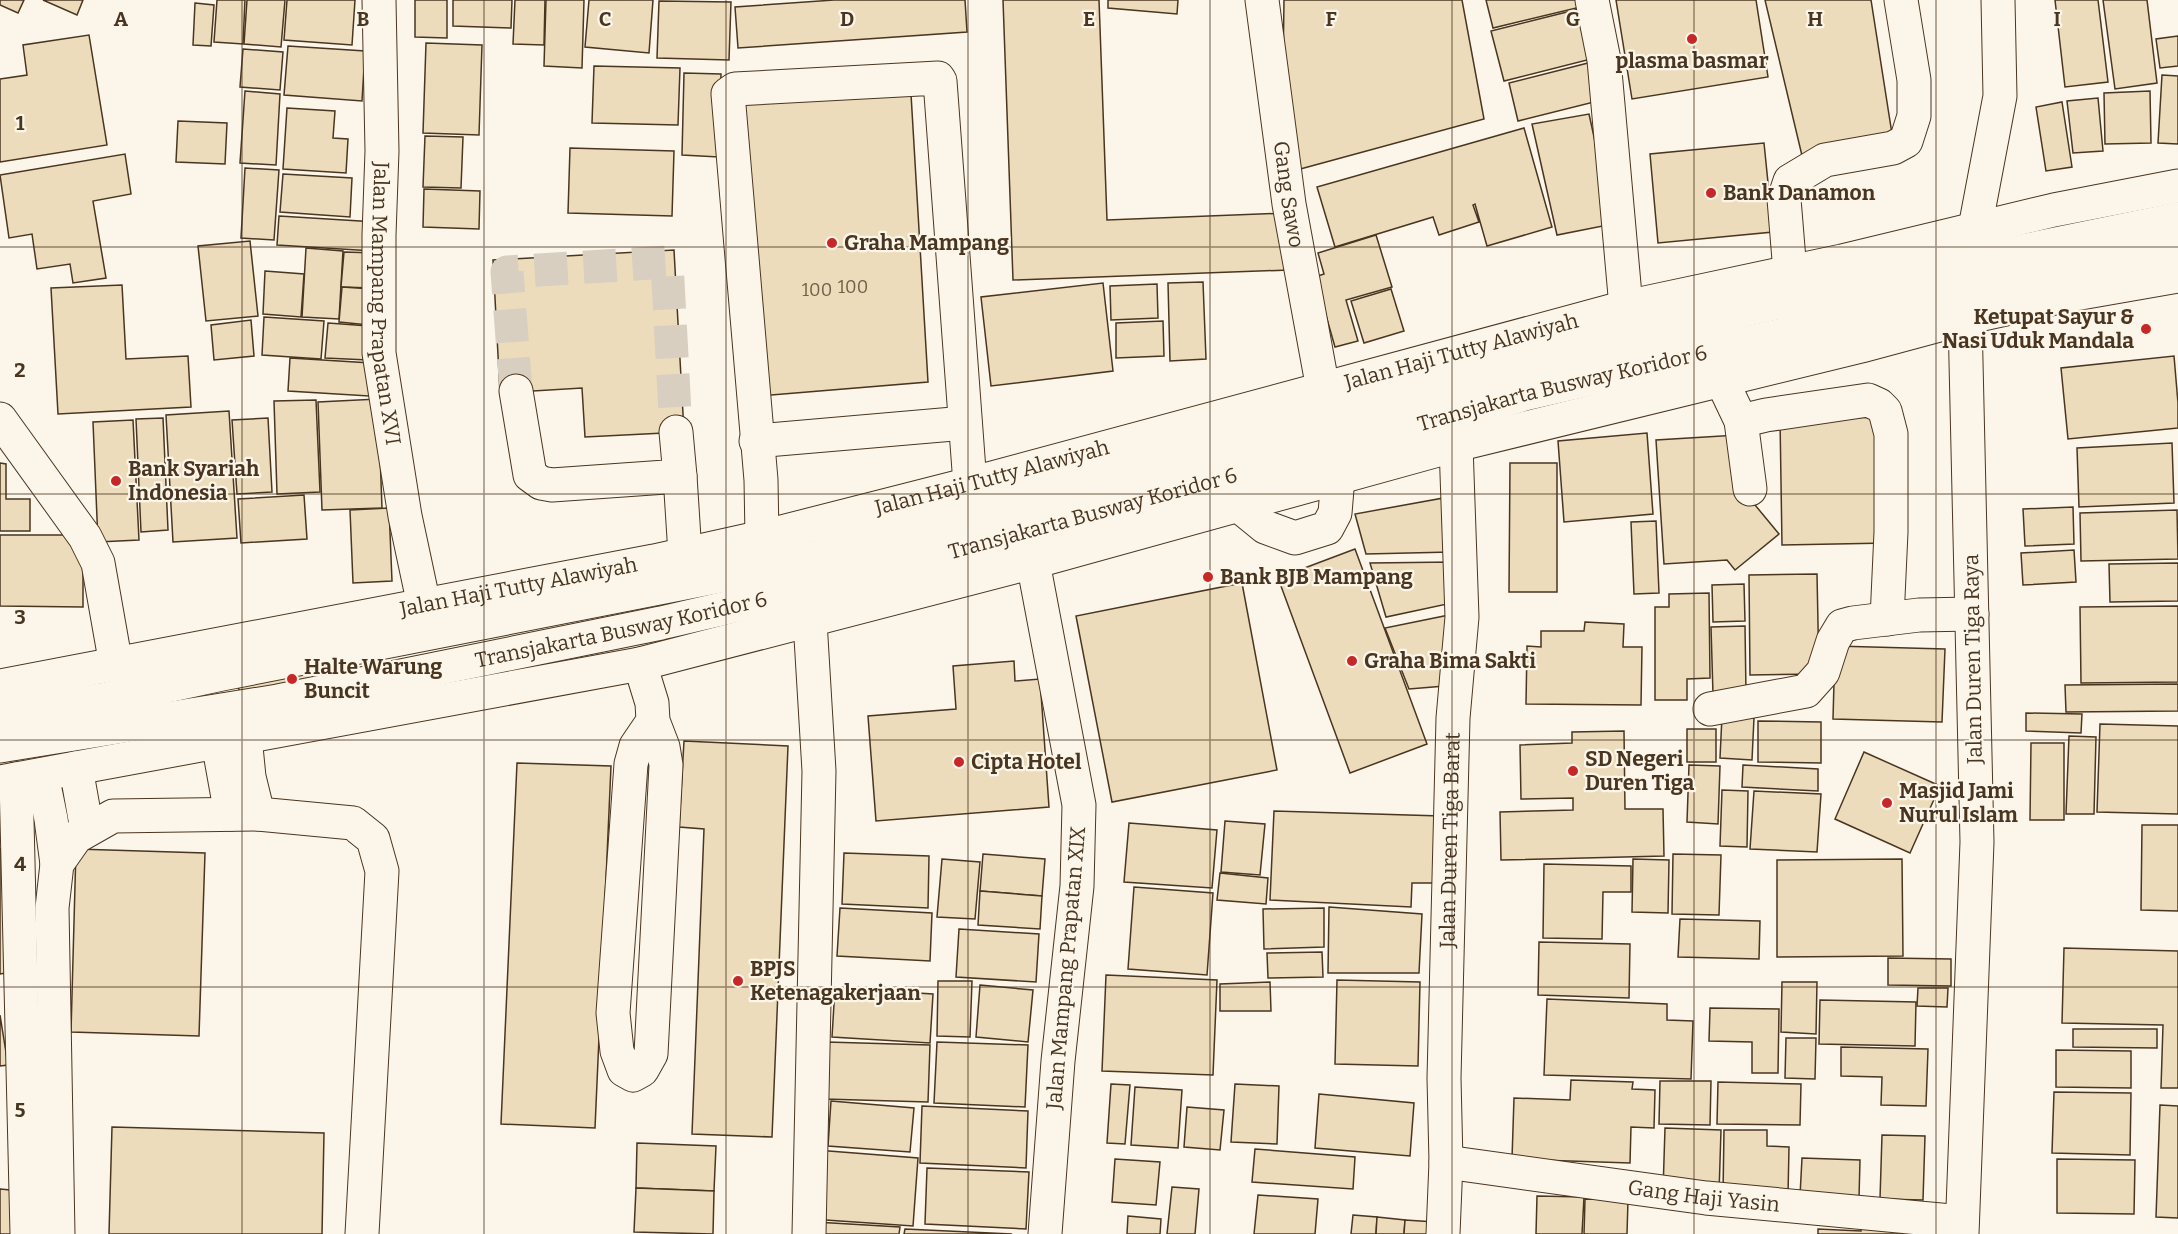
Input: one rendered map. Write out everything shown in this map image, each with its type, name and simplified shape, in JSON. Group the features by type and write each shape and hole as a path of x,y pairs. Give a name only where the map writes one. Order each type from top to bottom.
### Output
{"main road":[{"name":"Jalan Mampang Prapatan XVI","path":"379,0 382,151 379,353 405,516 424,605"},
{"name":"Gang Sawo","path":"1262,0 1289,204 1323,389"},
{"path":"1592,0 1604,60 1626,308"},
{"path":"1790,272 1784,199 1790,181 1825,160 1893,148 1906,141 1914,116 1914,80 1901,0"},
{"name":"Jalan Duren Tiga Raya","path":"1962,1228 1977,842 1968,290 1975,228 2000,96 1998,0"},
{"path":"762,537 761,480 728,94 735,90 938,78 940,81 970,484"},
{"name":"Jalan Haji Tutty Alawiyah","path":"0,686 685,554 762,537 970,484 1626,308 1975,228 2178,186"},
{"name":"Transjakarta Busway Koridor 6","path":"0,717 106,699 245,669 807,559 982,514 1606,344 1750,309 1968,290 2178,219"},
{"name":"Transjakarta Busway Koridor 6","path":"0,746 278,700 661,623 847,580 1360,442 1525,394 1968,290 2178,246"},
{"path":"19,778 640,664 1033,562 1456,445 1861,346 1968,290 2069,295 2178,276"},
{"path":"1720,379 1741,421 1750,489"},
{"path":"516,391 530,475 541,483 552,485 680,476"},
{"path":"1741,421 1766,415 1868,400 1885,411 1891,434 1891,532 1887,619"},
{"path":"0,420 85,537 98,563 116,665"},
{"path":"756,441 965,423"},
{"path":"676,432 685,554"},
{"name":"Jalan Duren Tiga Barat","path":"1443,1234 1446,1162 1444,1078 1453,718 1462,617 1456,445"},
{"path":"1238,505 1265,527 1295,538 1327,528 1335,513 1338,477"},
{"name":"Jalan Mampang Prapatan XIX","path":"1033,562 1079,805 1077,886 1058,1061 1045,1234"},
{"path":"1710,709 1806,691 1823,672 1833,641 1842,626 1919,615 1972,614"},
{"path":"809,1234 819,771 810,621"},
{"path":"640,664 652,703 653,721 663,747 666,765 651,1054 642,1070 633,1075 624,1070 617,1051 614,1012 631,764 636,746 653,721"},
{"path":"232,740 249,777 245,814"},
{"path":"75,768 87,830"},
{"path":"19,778 51,819 57,864 51,908 58,1234"},
{"path":"19,778 27,1234"},
{"path":"57,864 76,837 113,816 245,814 353,823 373,840 382,871 362,1234"},
{"name":"Gang Haji Yasin","path":"1446,1162 1706,1198 1962,1228"}],"building":[{"path":"0,0 24,0 18,13 0,5"},
{"path":"43,0 83,0 77,15"},
{"path":"217,0 245,0 243,44 214,42"},
{"path":"247,0 285,0 281,47 244,44"},
{"path":"287,0 355,0 352,45 284,40"},
{"path":"415,0 447,0 447,38 415,37"},
{"path":"453,0 512,0 511,28 453,26"},
{"path":"515,0 545,0 544,45 513,44"},
{"path":"546,0 584,0 582,68 544,66"},
{"path":"589,0 653,0 649,53 585,47"},
{"path":"834,0 965,0 967,32 738,48 735,7"},
{"path":"1003,0 1099,0 1107,220 1288,213 1289,270 1013,280"},
{"path":"1108,0 1178,0 1177,14 1108,8"},
{"path":"1284,0 1462,0 1484,119 1293,171 1283,70"},
{"path":"1486,0 1588,0 1589,5 1493,28"},
{"name":"plasma basmar","path":"1616,0 1756,0 1768,77 1632,99"},
{"path":"1765,0 1871,0 1892,134 1804,164"},
{"path":"2055,0 2098,0 2108,82 2065,87"},
{"path":"2103,0 2147,0 2157,83 2115,89"},
{"path":"659,1 731,2 729,60 657,58"},
{"path":"195,3 214,5 211,46 193,45"},
{"path":"1583,8 1595,58 1504,81 1491,31"},
{"path":"89,35 107,145 0,162 0,79 27,75 23,45"},
{"path":"2178,36 2178,66 2160,68 2156,39"},
{"path":"426,43 482,45 479,135 423,133"},
{"path":"288,46 365,51 362,101 284,95"},
{"path":"243,49 283,52 280,90 240,87"},
{"path":"1592,62 1602,100 1518,121 1509,83"},
{"path":"594,66 680,68 678,125 592,123"},
{"path":"684,73 721,74 719,157 682,155"},
{"path":"2162,75 2178,76 2178,144 2158,143"},
{"path":"245,91 280,94 276,165 240,163"},
{"path":"2150,91 2151,143 2105,144 2104,93"},
{"name":"Graha Mampang","path":"911,94 928,382 759,396 732,104"},
{"path":"2098,98 2103,151 2073,153 2067,101"},
{"path":"2062,102 2072,167 2046,171 2036,107"},
{"path":"287,108 335,111 333,138 348,139 346,173 283,169"},
{"path":"1589,114 1613,224 1557,235 1532,124"},
{"path":"178,121 227,123 225,164 176,162"},
{"path":"1524,128 1552,227 1487,246 1475,204 1473,205 1479,222 1439,235 1433,217 1335,247 1317,187"},
{"path":"425,136 463,137 461,188 423,187"},
{"name":"Bank Danamon","path":"1764,143 1773,232 1658,243 1650,154"},
{"path":"570,148 674,151 672,216 568,213"},
{"path":"125,154 131,194 93,201 106,278 73,283 70,264 37,269 32,234 9,238 0,175"},
{"path":"245,168 279,170 274,240 241,238"},
{"path":"283,174 352,178 350,217 280,212"},
{"path":"424,189 480,191 479,229 423,227"},
{"path":"279,216 376,222 373,251 277,245"},
{"path":"1376,235 1392,287 1346,300 1358,341 1335,347 1315,277 1324,274 1318,253"},
{"path":"250,241 258,316 206,321 198,246"},
{"path":"306,248 343,251 339,319 302,317"},
{"path":"674,250 684,432 585,437 582,388 500,393 493,260"},
{"path":"344,252 376,253 373,288 341,287"},
{"path":"265,271 304,274 301,317 263,314"},
{"path":"1203,282 1206,359 1170,361 1168,283"},
{"path":"1103,283 1113,371 991,386 981,297"},
{"path":"1157,284 1158,318 1111,320 1110,286"},
{"path":"122,285 126,359 188,356 191,407 58,414 51,288"},
{"path":"342,287 372,289 369,325 339,322"},
{"path":"1391,289 1404,331 1364,343 1351,301"},
{"path":"264,317 324,321 321,359 262,355"},
{"path":"251,320 254,356 214,360 211,325"},
{"path":"1163,321 1164,356 1116,358 1116,323"},
{"path":"328,323 369,326 368,360 325,358"},
{"path":"2174,356 2178,428 2068,439 2061,368"},
{"path":"290,358 371,363 369,396 288,391"},
{"path":"378,399 382,508 322,510 318,402"},
{"path":"316,400 320,492 277,494 274,401"},
{"path":"229,411 237,538 173,542 166,415"},
{"path":"1886,417 1888,543 1782,545 1780,419"},
{"path":"163,418 168,530 141,532 136,419"},
{"path":"268,418 272,492 237,494 232,420"},
{"name":"Bank Syariah Indonesia","path":"133,420 139,540 98,542 93,422"},
{"path":"1647,433 1653,514 1564,522 1558,441"},
{"path":"1738,435 1741,488 1779,534 1735,570 1727,560 1664,564 1656,440"},
{"path":"2172,443 2174,503 2079,507 2077,448"},
{"path":"0,463 6,464 6,499 30,499 30,531 0,531"},
{"path":"1510,463 1557,463 1557,592 1509,592"},
{"path":"304,495 307,539 241,543 238,499"},
{"path":"1449,497 1451,552 1366,554 1355,514"},
{"path":"2073,507 2074,544 2025,546 2023,509"},
{"path":"389,508 392,581 353,583 350,510"},
{"path":"2177,510 2178,559 2081,561 2080,513"},
{"path":"1656,521 1659,593 1634,594 1631,522"},
{"path":"0,535 83,535 83,607 0,606"},
{"name":"Graha Bima Sakti","path":"1355,549 1427,744 1350,773 1278,578"},
{"path":"2074,550 2076,582 2023,585 2021,553"},
{"path":"1454,562 1452,603 1386,617 1370,563"},
{"path":"2178,563 2178,601 2110,602 2109,564"},
{"path":"1817,574 1819,674 1750,675 1749,575"},
{"path":"1242,583 1277,770 1112,802 1076,616"},
{"path":"1744,584 1745,621 1713,622 1712,585"},
{"path":"1709,593 1710,678 1687,679 1687,700 1655,700 1655,607 1669,607 1669,594"},
{"path":"2178,606 2178,682 2081,683 2080,607"},
{"path":"1449,615 1445,686 1409,689 1385,628"},
{"path":"1585,622 1624,624 1623,647 1642,647 1641,705 1526,704 1527,646 1541,647 1541,631 1584,631"},
{"path":"1745,626 1746,693 1713,694 1711,627"},
{"path":"1835,646 1945,649 1942,722 1833,719"},
{"name":"Halte Warung Buncit","path":"344,657 348,677 241,700 237,680"},
{"name":"Cipta Hotel","path":"1014,661 1015,681 1040,679 1049,807 876,821 868,716 956,709 953,666"},
{"path":"2178,684 2178,711 2066,712 2065,685"},
{"path":"2026,713 2082,714 2081,733 2026,731"},
{"path":"1722,716 1754,718 1752,760 1720,758"},
{"path":"1758,721 1821,722 1821,763 1758,762"},
{"path":"2100,724 2178,726 2178,814 2097,812"},
{"path":"1687,729 1716,729 1716,762 1687,762"},
{"name":"SD Negeri Duren Tiga","path":"1624,731 1625,809 1663,809 1664,856 1501,860 1500,812 1573,810 1573,798 1521,799 1520,745 1572,743 1572,732"},
{"path":"2069,736 2096,737 2094,814 2066,814"},
{"name":"BPJS Ketenagakerjaan","path":"684,741 788,746 772,1137 692,1134 704,829 679,827"},
{"path":"2031,743 2064,743 2064,820 2030,820"},
{"name":"Masjid Jami Nurul Islam","path":"1864,752 1940,786 1910,853 1835,819"},
{"path":"517,763 611,766 595,1128 501,1124"},
{"path":"1689,765 1720,766 1718,824 1687,822"},
{"path":"1743,765 1818,769 1818,791 1742,787"},
{"path":"1722,790 1748,791 1747,847 1720,846"},
{"path":"1754,791 1821,794 1817,852 1750,849"},
{"path":"1274,811 1441,816 1439,883 1412,883 1411,907 1270,900"},
{"path":"1225,821 1265,824 1260,875 1221,872"},
{"path":"1129,823 1217,830 1212,888 1124,882"},
{"path":"2142,825 2178,825 2178,911 2141,910"},
{"path":"9,848 17,971 0,974 0,849"},
{"path":"76,849 205,853 199,1036 71,1032"},
{"path":"844,853 929,856 928,908 842,904"},
{"path":"983,854 1045,859 1042,896 980,891"},
{"path":"1673,854 1721,855 1719,915 1672,914"},
{"path":"942,859 980,862 975,919 937,917"},
{"path":"1633,859 1669,860 1668,913 1632,912"},
{"path":"1902,859 1903,956 1777,957 1777,860"},
{"path":"1544,864 1631,866 1631,892 1603,892 1602,939 1543,938"},
{"path":"1220,873 1268,878 1266,904 1217,900"},
{"path":"1134,887 1213,893 1207,975 1128,969"},
{"path":"980,891 1042,896 1040,929 978,925"},
{"path":"1329,907 1422,914 1419,973 1328,973"},
{"path":"840,908 932,913 930,961 837,956"},
{"path":"1324,908 1324,947 1264,949 1263,909"},
{"path":"1680,919 1760,921 1759,959 1678,957"},
{"path":"959,929 1039,934 1036,982 956,977"},
{"path":"1539,942 1630,944 1629,998 1538,995"},
{"path":"2064,948 2178,951 2178,1088 2161,1088 2163,1025 2062,1023"},
{"path":"1322,952 1323,977 1268,978 1267,953"},
{"path":"1888,958 1951,959 1951,986 1888,985"},
{"path":"1106,975 1217,980 1213,1075 1102,1071"},
{"path":"1337,980 1420,982 1418,1066 1335,1064"},
{"path":"938,981 972,981 970,1037 937,1036"},
{"path":"1270,982 1271,1011 1220,1011 1220,984"},
{"path":"1782,982 1817,982 1816,1034 1781,1032"},
{"path":"980,985 1033,990 1028,1042 976,1037"},
{"path":"835,988 933,994 930,1043 832,1037"},
{"path":"1918,988 1948,988 1947,1007 1917,1006"},
{"path":"1547,999 1667,1004 1667,1020 1693,1021 1691,1079 1544,1075"},
{"path":"1820,1000 1916,1002 1915,1046 1819,1044"},
{"path":"1710,1008 1779,1009 1778,1073 1752,1073 1752,1042 1709,1041"},
{"path":"0,1015 8,1065 0,1066"},
{"path":"2073,1029 2157,1029 2157,1048 2073,1047"},
{"path":"1786,1038 1816,1038 1815,1079 1785,1078"},
{"path":"826,1042 930,1045 928,1102 824,1099"},
{"path":"937,1042 1028,1045 1025,1107 934,1103"},
{"path":"1841,1047 1928,1049 1926,1106 1881,1105 1882,1077 1841,1076"},
{"path":"2056,1050 2131,1051 2131,1088 2056,1087"},
{"path":"1571,1080 1633,1082 1632,1089 1655,1090 1654,1128 1631,1127 1630,1163 1512,1159 1514,1098 1570,1100"},
{"path":"1660,1081 1711,1081 1710,1125 1659,1124"},
{"path":"1718,1082 1801,1084 1800,1125 1717,1124"},
{"path":"1111,1084 1130,1085 1125,1144 1107,1143"},
{"path":"1235,1084 1279,1086 1277,1144 1231,1142"},
{"path":"1135,1087 1182,1090 1178,1148 1131,1145"},
{"path":"2054,1092 2131,1093 2130,1155 2052,1153"},
{"path":"1319,1094 1414,1103 1410,1156 1315,1148"},
{"path":"831,1101 914,1108 910,1152 828,1146"},
{"path":"2160,1105 2178,1106 2178,1218 2156,1217"},
{"path":"922,1106 1028,1111 1026,1168 920,1163"},
{"path":"1187,1107 1224,1110 1220,1150 1184,1147"},
{"path":"112,1127 324,1133 322,1234 109,1234"},
{"path":"1665,1128 1721,1130 1719,1193 1663,1191"},
{"path":"1724,1130 1767,1130 1767,1146 1789,1147 1788,1195 1723,1194"},
{"path":"1882,1135 1925,1136 1923,1200 1880,1199"},
{"path":"637,1143 716,1146 714,1191 636,1188"},
{"path":"1255,1149 1355,1157 1353,1189 1252,1182"},
{"path":"816,1150 918,1158 913,1226 811,1219"},
{"path":"1802,1158 1860,1160 1859,1198 1800,1196"},
{"path":"1115,1159 1160,1162 1156,1205 1112,1202"},
{"path":"2057,1159 2135,1160 2134,1214 2057,1213"},
{"path":"927,1168 1029,1172 1026,1229 925,1224"},
{"path":"1172,1187 1199,1189 1195,1234 1167,1234"},
{"path":"636,1188 714,1191 713,1234 634,1232"},
{"path":"0,1189 21,1191 17,1234 0,1234"},
{"path":"1258,1195 1318,1199 1315,1234 1254,1234"},
{"path":"1537,1196 1584,1197 1582,1234 1536,1234"},
{"path":"1585,1199 1628,1200 1627,1234 1584,1234"},
{"path":"1353,1215 1377,1217 1376,1234 1351,1234"},
{"path":"1128,1216 1161,1219 1160,1234 1127,1234"},
{"path":"1377,1217 1405,1220 1404,1234 1376,1234"},
{"path":"1405,1220 1435,1222 1434,1234 1404,1234"},
{"path":"1862,1220 1936,1234 1818,1234 1818,1229 1861,1231"},
{"path":"815,1222 900,1227 899,1234 814,1234"},
{"path":"905,1229 1012,1234 904,1234"}],"tunnel":[{"path":"516,391 507,272 667,262 676,432"}],"place":[{"name":"plasma basmar","path":"1692,39"},
{"name":"Bank Danamon","path":"1711,193"},
{"name":"Graha Mampang","path":"832,243"},
{"name":"Ketupat Sayur & Nasi Uduk Mandala","path":"2146,329"},
{"name":"Bank Syariah Indonesia","path":"116,481"},
{"name":"Bank BJB Mampang","path":"1208,577"},
{"name":"Graha Bima Sakti","path":"1352,661"},
{"name":"Halte Warung Buncit","path":"292,679"},
{"name":"Cipta Hotel","path":"959,762"},
{"name":"SD Negeri Duren Tiga","path":"1573,771"},
{"name":"Masjid Jami Nurul Islam","path":"1887,803"},
{"name":"BPJS Ketenagakerjaan","path":"738,981"}]}
